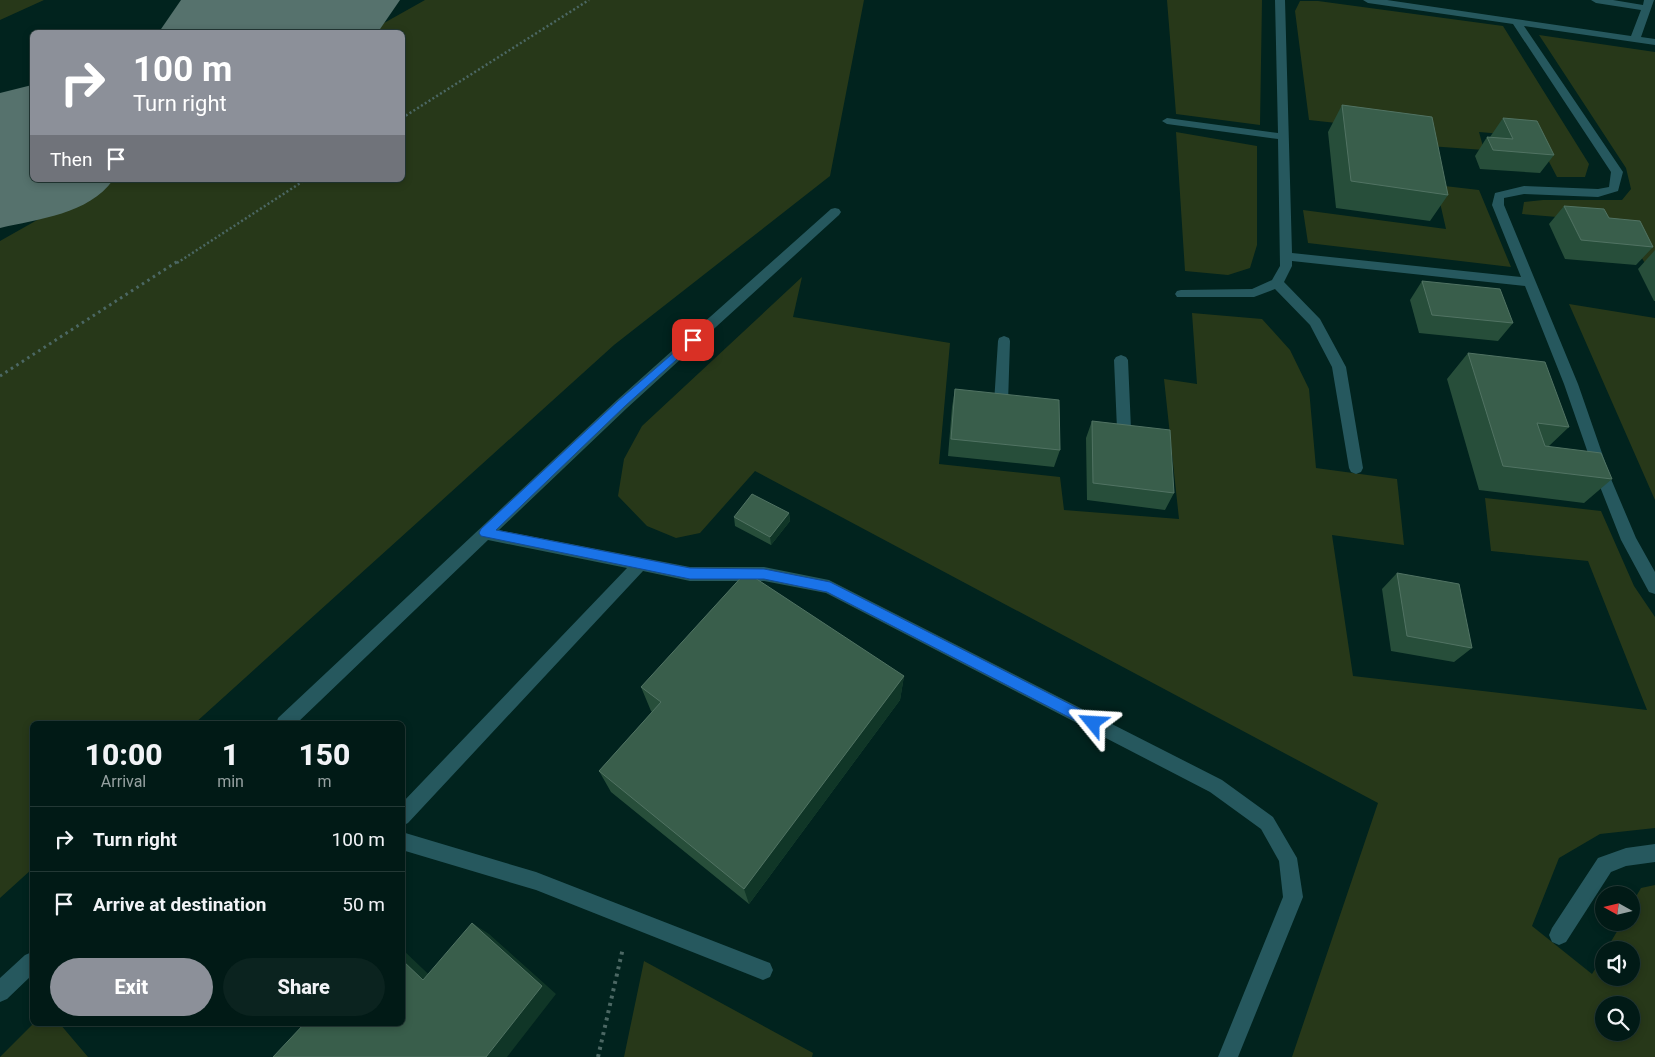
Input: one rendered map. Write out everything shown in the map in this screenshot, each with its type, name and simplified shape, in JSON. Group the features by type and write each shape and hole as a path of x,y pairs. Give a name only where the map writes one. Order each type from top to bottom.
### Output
{"lane":[{"path":"1181,294 1254,293 1277,283 1286,266 1280,0"},
{"path":"1368,0 1655,42"},
{"path":"1450,0 1456,13"},
{"path":"1596,0 1648,4 1635,39"},
{"path":"1516,21 1617,172 1614,190 1598,192 1524,190 1499,196 1498,205 1571,384 1608,488 1629,540 1655,587"},
{"path":"1167,121 1283,137"},
{"path":"287,721 622,404 835,212"},
{"path":"1287,256 1529,282"},
{"path":"1277,283 1315,322 1339,367 1356,468"},
{"path":"1001,403 1004,341"},
{"path":"1121,360 1124,430"},
{"path":"485,533 690,574 764,574 830,587 1216,786 1267,823 1288,858 1293,897 1228,1057"},
{"path":"405,814 640,564"},
{"path":"405,842 536,881 763,970"},
{"path":"1560,935 1605,865 1626,858 1655,853"},
{"path":"0,992 30,964"}],"path":[{"path":"405,116 589,0"},
{"path":"0,376 303,182"},
{"path":"598,1057 630,918"}],"green space":[{"path":"0,0 44,0 0,20"},
{"path":"425,0 864,0 830,176 614,345 197,721 30,721 30,871 0,898 0,241 104,182 405,182 405,30 372,30"},
{"path":"1167,0 1262,0 1260,125 1176,114"},
{"path":"1300,1 1318,1 1503,26 1589,164 1585,177 1557,177 1536,137 1479,132 1484,150 1429,146 1428,133 1309,120 1295,11"},
{"path":"1539,35 1655,52 1655,265 1646,265 1627,233 1593,220 1522,214 1524,202 1543,200 1622,200 1631,189 1626,168"},
{"path":"1176,132 1257,146 1257,245 1250,268 1228,275 1185,271"},
{"path":"1436,185 1479,190 1511,267 1308,243 1303,210 1446,229"},
{"path":"802,277 793,317 950,343 939,464 1060,477 1064,510 1179,519 1164,379 1197,384 1192,313 1262,319 1290,350 1309,389 1316,468 1397,479 1404,545 1332,535 1353,676 1647,710 1588,561 1491,551 1485,498 1601,511 1634,586 1655,617 1655,828 1600,834 1559,858 1532,926 1592,974 1595,969 1595,986 1640,986 1640,941 1611,941 1617,931 1640,931 1640,890 1655,885 1655,1057 1292,1057 1378,803 755,471 700,533 676,538 647,526 618,496 624,459 642,426"},
{"path":"1569,304 1655,318 1655,500"},
{"path":"644,961 813,1053 812,1057 624,1057"},
{"path":"31,1026 62,1026 88,1057 0,1057"}],"building":[{"path":"1342,105 1432,117 1448,195 1351,181"},
{"path":"1503,118 1537,121 1554,155 1493,150 1487,137 1513,139"},
{"path":"1564,206 1604,209 1609,218 1640,221 1653,247 1581,240"},
{"path":"1422,281 1500,289 1513,323 1432,315"},
{"path":"1468,353 1545,362 1569,427 1537,423 1545,446 1601,453 1612,479 1503,466"},
{"path":"955,389 1059,400 1060,450 951,439"},
{"path":"1092,421 1170,430 1174,493 1093,483"},
{"path":"752,494 789,513 770,537 734,517"},
{"path":"746,572 904,676 744,889 599,771 661,702 641,687"},
{"path":"1397,573 1459,584 1472,648 1407,636"},
{"path":"472,923 542,986 486,1057 273,1057 302,1026 405,1026 405,963 423,980"}],"runway":[{"path":"254,30 312,0"},
{"path":"0,164 30,148"}],"route":[{"path":"693,340 485,533 690,574 764,574 830,587 1093,723"}]}
